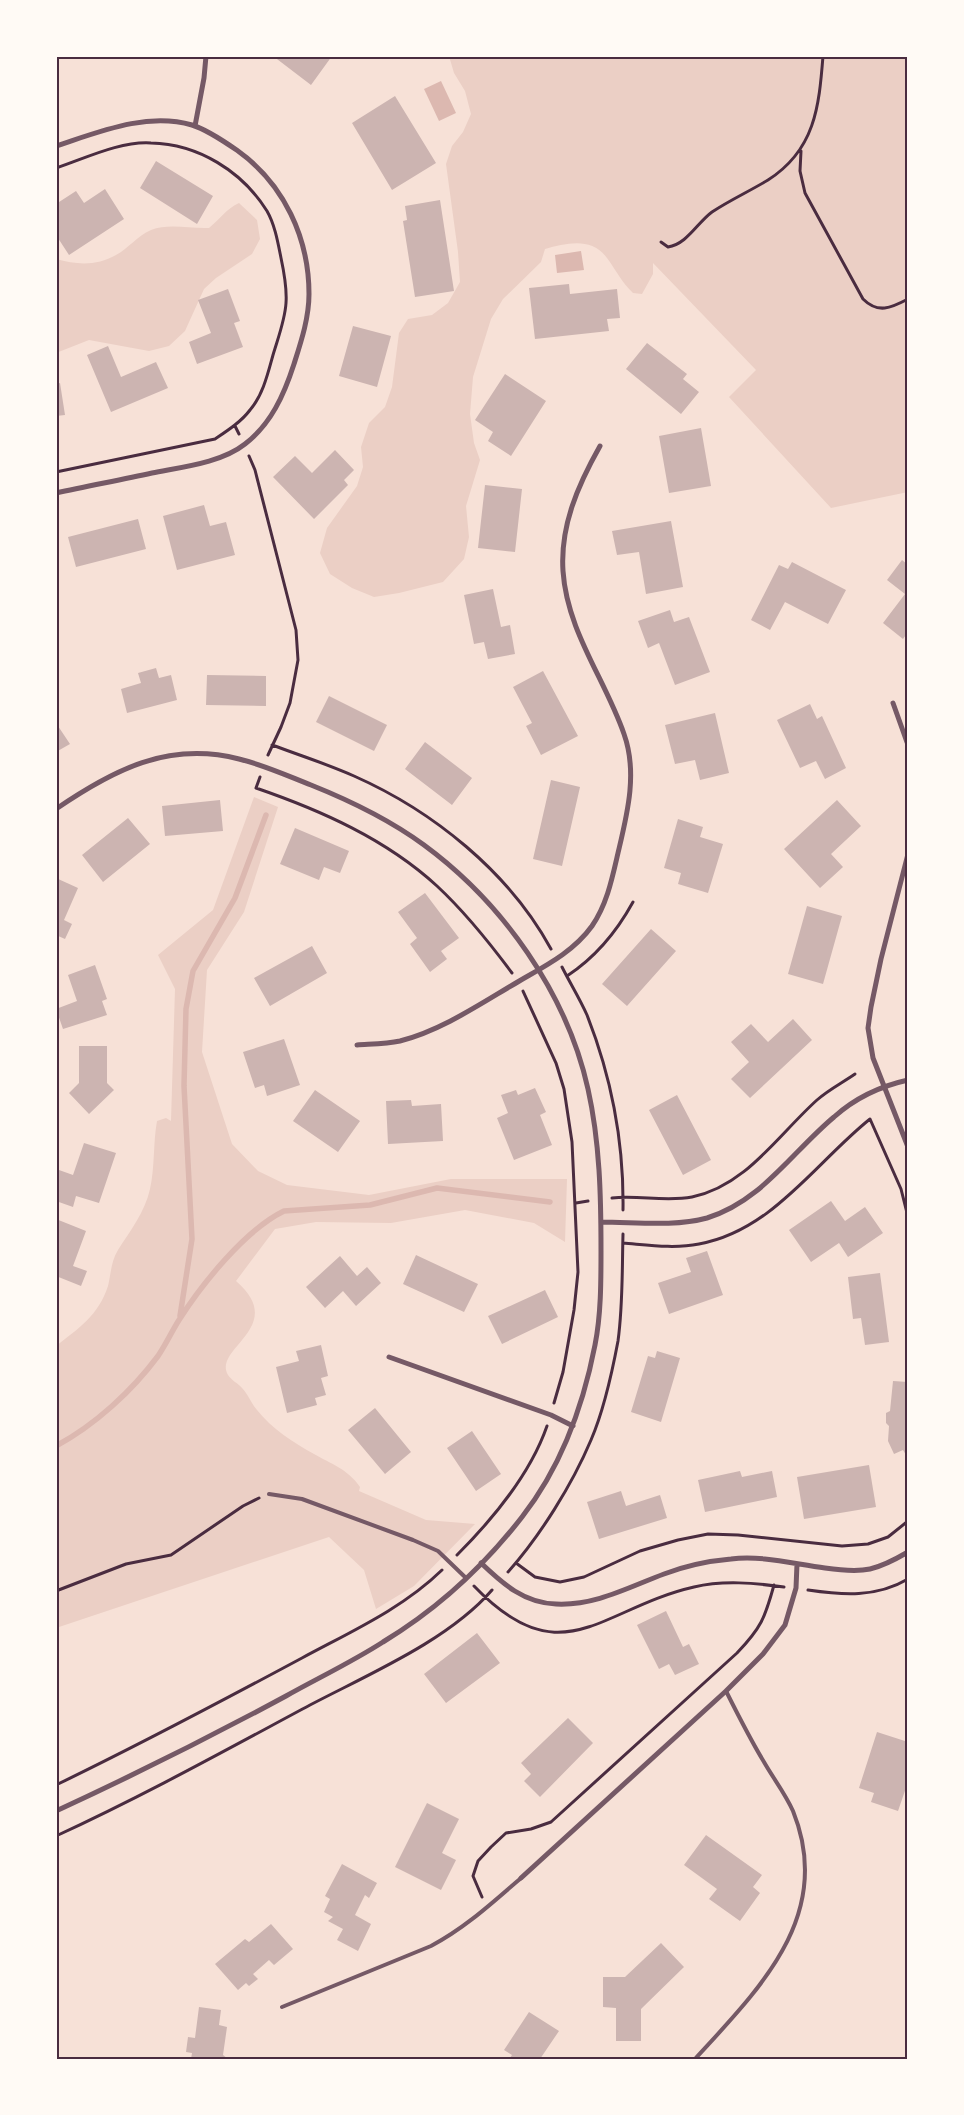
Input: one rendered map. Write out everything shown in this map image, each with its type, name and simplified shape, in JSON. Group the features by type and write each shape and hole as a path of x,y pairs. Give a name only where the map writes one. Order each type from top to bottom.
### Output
{"street":[{"path":"194,126 203,86 206,56"},
{"path":"56,146 137,123 169,121 194,126 232,146 250,160 276,188 291,213 297,228 308,273 309,296 304,332 289,379 270,418 244,445 192,465 56,493"},
{"path":"357,1045 397,1042 430,1031 518,982 572,948 592,926 606,901 630,801 630,768 625,736 574,624 563,570 564,543 574,499 585,473 600,446"},
{"path":"893,703 908,745"},
{"path":"56,809 114,773 140,762 182,754 212,754 264,766 357,805 395,825 422,844 456,872 483,899 518,940 538,970 566,1023 588,1088 599,1162 601,1222 600,1311 596,1343 574,1426 542,1488 522,1516 482,1563 429,1610 381,1644 204,1741 56,1811"},
{"path":"908,854 881,959 868,1028 873,1058 883,1088 908,1147"},
{"path":"601,1222 676,1223 696,1221 721,1212 748,1198 770,1181 839,1112 883,1088 908,1080"},
{"path":"389,1357 551,1415 574,1426"},
{"path":"482,1563 500,1581 526,1598 554,1604 573,1605 609,1596 666,1573 712,1561 754,1558 839,1570 860,1570 885,1564 908,1552"},
{"path":"521,1878 726,1691 763,1654 785,1625 796,1588 797,1564"}],"lane":[{"path":"269,1494 302,1498 438,1551 466,1578"},
{"path":"695,2059 763,1983 790,1940 800,1913 806,1873 806,1859 801,1834 792,1810 726,1691"},
{"path":"282,2006 431,1946 460,1929 521,1878"}],"path":[{"path":"823,56 816,113 801,151 800,171 805,193 863,299 869,305 886,309 908,299"},
{"path":"56,168 116,148 150,142 177,146 203,155 227,167 247,186 267,212 278,242 283,265 286,304 265,384 251,410 234,426 215,439 56,472"},
{"path":"661,242 668,247 682,242 710,214 771,178 789,164 801,151"},
{"path":"234,426 255,470 296,630 298,660 290,703 282,727 272,745"},
{"path":"56,1785 168,1730 385,1613 429,1583 478,1533 518,1480 542,1442 563,1372 574,1310 578,1272 572,1142 564,1090 556,1063 540,1024 518,982 489,941 467,916 437,886 413,866 364,835 301,804 256,788"},
{"path":"632,902 621,922 595,955 566,976 586,1013 600,1051 620,1145 623,1197 675,1199 691,1197 723,1185 754,1163 821,1097 854,1074"},
{"path":"870,1119 901,1189 908,1217"},
{"path":"56,1591 126,1564 171,1555 242,1506 269,1494"},
{"path":"823,1592 841,1595 861,1594 896,1585 908,1579"},
{"path":"56,1836 118,1808 403,1656 449,1627 486,1598 517,1622 539,1629 575,1631 603,1623 650,1601 692,1587 712,1584 749,1583 774,1585 766,1614 756,1633 737,1653 551,1822 531,1829 506,1833 478,1861 473,1876 478,1892 488,1906"}],"shaded area":[{"path":"449,56 908,56 908,492 831,508 729,397 756,370 653,263 653,274 642,294 633,293 601,251 587,244 562,245 545,249 541,262 503,299 491,319 473,377 470,414 474,443 480,460 466,506 469,537 464,559 443,582 374,597 352,588 330,574 320,553 327,528 357,486 363,467 361,447 369,423 385,407 392,387 399,333 408,319 432,315 448,303 460,282 458,252 446,164 452,146 463,132 471,114 465,91 454,73"},
{"path":"441,81 456,113 439,121 424,89"},
{"path":"239,203 257,220 260,239 252,254 216,278 204,289 185,331 169,346 149,351 89,340 56,353 56,259 79,263 94,263 109,259 121,252 141,235 151,230 165,227 209,228 227,211"},
{"path":"581,251 584,270 557,273 555,255"},
{"path":"254,797 278,807 244,912 207,970 202,1052 232,1144 258,1171 287,1185 369,1195 451,1179 567,1179 565,1242 534,1223 465,1210 391,1223 316,1222 275,1229 236,1281 250,1297 255,1311 253,1324 230,1355 226,1365 228,1375 244,1390 269,1423 283,1435 345,1471 360,1487 359,1491 426,1520 475,1524 414,1586 376,1609 364,1570 329,1537 56,1628 56,1346 87,1320 99,1306 108,1286 116,1254 137,1221 148,1197 153,1172 157,1121 166,1118 171,1121 175,989 158,955 213,910"}],"building":[{"path":"273,56 332,56 311,85"},
{"path":"395,96 436,163 392,190 352,123"},
{"path":"156,161 213,196 197,224 140,188"},
{"path":"105,189 124,219 69,255 56,235 56,204 76,191 84,203"},
{"path":"440,200 454,291 415,297 403,221 407,220 405,206"},
{"path":"569,284 570,294 617,289 620,318 607,319 609,331 535,339 529,288"},
{"path":"228,289 240,321 234,323 243,347 197,364 189,342 211,333 198,300"},
{"path":"353,326 391,336 377,387 339,376"},
{"path":"647,343 687,374 683,379 699,392 681,414 626,369"},
{"path":"108,346 121,377 156,362 168,388 111,412 87,355"},
{"path":"505,374 546,401 511,456 488,441 493,432 475,420"},
{"path":"60,383 65,415 56,416 56,384"},
{"path":"701,428 711,486 669,493 659,436"},
{"path":"335,450 354,470 344,480 348,485 314,519 273,477 295,456 312,473"},
{"path":"485,485 522,489 515,552 478,548"},
{"path":"204,505 210,526 226,522 235,555 177,570 163,516"},
{"path":"138,519 146,549 76,567 68,537"},
{"path":"671,521 683,587 646,594 639,552 617,555 612,531"},
{"path":"902,560 908,565 908,632 903,639 883,623 905,594 887,580"},
{"path":"792,562 846,590 828,624 785,602 770,630 751,620 779,565 788,569"},
{"path":"493,589 501,627 510,625 515,654 488,659 484,642 474,644 464,595"},
{"path":"670,610 674,622 689,617 710,672 675,685 659,643 648,648 638,621"},
{"path":"156,668 159,678 171,675 177,700 127,713 121,689 141,683 138,673"},
{"path":"543,671 578,736 541,755 526,726 532,723 513,687"},
{"path":"207,675 266,676 266,706 206,705"},
{"path":"329,696 387,725 374,751 316,722"},
{"path":"810,704 817,719 822,716 846,768 825,779 816,761 800,768 777,720"},
{"path":"715,713 729,773 700,780 695,760 675,764 665,725"},
{"path":"56,723 70,744 56,752"},
{"path":"425,742 472,778 452,805 405,769"},
{"path":"551,780 580,787 562,866 533,859"},
{"path":"220,800 223,831 165,836 162,806"},
{"path":"837,800 861,826 831,854 843,867 820,888 784,849"},
{"path":"128,818 150,844 103,882 82,855"},
{"path":"678,819 703,827 700,837 723,844 708,893 678,884 681,873 664,868"},
{"path":"295,828 349,851 340,873 324,867 319,880 280,864"},
{"path":"56,878 78,888 64,920 72,924 65,939 56,935"},
{"path":"425,893 459,938 441,951 447,959 430,972 410,944 417,938 398,912"},
{"path":"807,906 842,916 823,984 788,974"},
{"path":"651,929 676,951 627,1006 602,984"},
{"path":"312,946 327,973 270,1006 254,978"},
{"path":"95,965 107,999 102,1001 107,1015 63,1029 56,1009 77,1001 68,975"},
{"path":"793,1019 812,1040 750,1098 731,1079 749,1062 731,1042 751,1024 768,1042"},
{"path":"284,1039 300,1085 267,1096 264,1085 255,1088 243,1052"},
{"path":"79,1046 107,1046 107,1083 114,1090 89,1114 69,1093 79,1083"},
{"path":"535,1088 546,1112 540,1115 552,1145 514,1160 497,1118 508,1113 501,1095 516,1090 518,1095"},
{"path":"315,1090 360,1121 338,1152 293,1121"},
{"path":"677,1095 711,1160 683,1175 649,1110"},
{"path":"411,1100 412,1106 441,1104 443,1141 388,1144 386,1101"},
{"path":"84,1143 116,1153 99,1203 76,1196 73,1207 56,1201 56,1179 59,1170 73,1175"},
{"path":"831,1201 845,1221 865,1207 883,1233 848,1257 839,1243 811,1262 789,1230"},
{"path":"56,1219 86,1231 73,1266 87,1271 81,1286 56,1276"},
{"path":"707,1251 723,1295 669,1314 658,1283 691,1272 686,1258"},
{"path":"416,1255 478,1284 464,1312 403,1284"},
{"path":"340,1256 357,1276 367,1267 381,1283 356,1306 343,1291 325,1308 306,1287"},
{"path":"880,1273 889,1342 865,1345 861,1318 853,1319 848,1277"},
{"path":"545,1290 558,1317 502,1344 488,1316"},
{"path":"321,1345 328,1376 321,1378 326,1395 315,1398 317,1405 287,1413 276,1367 299,1361 296,1351"},
{"path":"657,1351 680,1358 661,1422 631,1412 648,1356 655,1358"},
{"path":"893,1381 908,1382 908,1454 906,1455 903,1450 894,1454 888,1441 889,1426 886,1423 886,1413 890,1411"},
{"path":"375,1408 411,1452 385,1474 348,1430"},
{"path":"472,1431 501,1474 476,1491 447,1448"},
{"path":"869,1465 876,1507 804,1519 797,1477"},
{"path":"740,1471 742,1477 772,1471 777,1497 705,1512 698,1480"},
{"path":"621,1491 626,1506 660,1495 667,1518 599,1539 587,1502"},
{"path":"666,1611 683,1647 689,1644 699,1664 675,1675 669,1664 659,1669 637,1625"},
{"path":"477,1633 500,1663 446,1703 424,1674"},
{"path":"568,1718 593,1743 540,1797 524,1781 531,1774 521,1763"},
{"path":"877,1732 908,1742 908,1782 898,1811 871,1802 874,1793 859,1788"},
{"path":"427,1803 459,1819 442,1853 456,1860 441,1890 395,1867"},
{"path":"706,1835 762,1875 753,1887 760,1893 740,1921 709,1899 717,1889 684,1865"},
{"path":"342,1864 377,1883 369,1898 365,1895 355,1915 371,1924 358,1951 337,1940 343,1929 328,1921 333,1917 324,1912 330,1899 325,1896"},
{"path":"271,1924 293,1949 274,1965 269,1960 253,1974 258,1979 249,1986 246,1983 238,1990 215,1964 245,1939 249,1942"},
{"path":"661,1943 684,1967 641,2009 641,2041 616,2041 616,2008 603,2007 603,1977 625,1977"},
{"path":"199,2007 221,2010 219,2025 227,2027 223,2055 228,2059 191,2059 192,2053 186,2052 188,2037 195,2038"},
{"path":"529,2012 559,2031 540,2059 509,2059 512,2055 504,2050"}],"waterway":[{"path":"180,1316 192,1239 184,1086 186,1009 193,971 235,898 266,815"},
{"path":"56,1446 99,1418 137,1382 158,1356 176,1324 212,1275 254,1231 284,1211 370,1205 437,1188 550,1202"}]}
